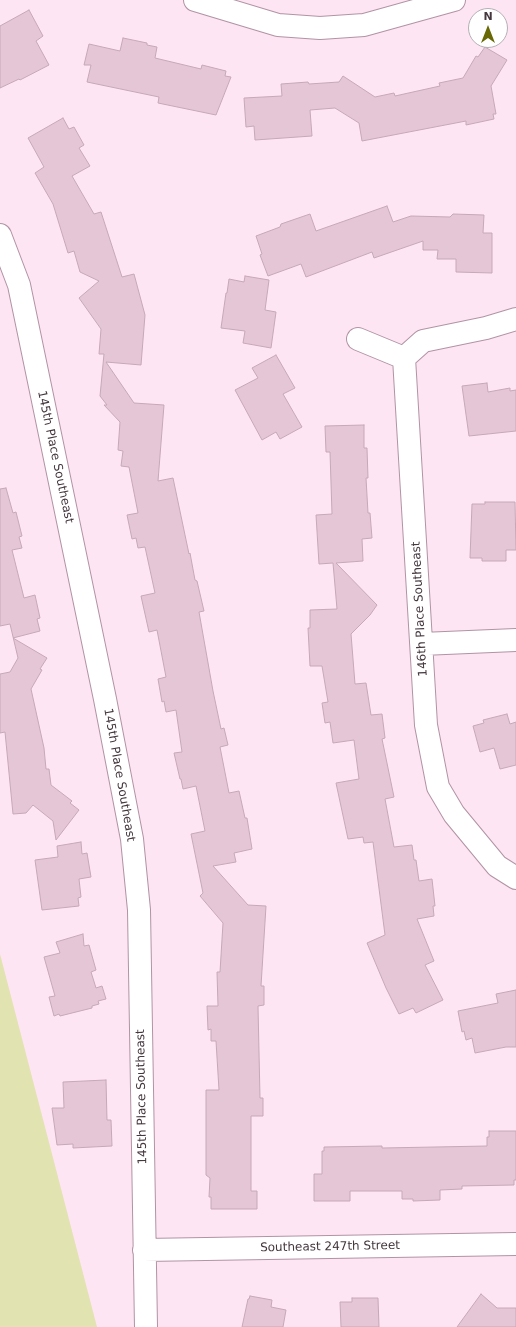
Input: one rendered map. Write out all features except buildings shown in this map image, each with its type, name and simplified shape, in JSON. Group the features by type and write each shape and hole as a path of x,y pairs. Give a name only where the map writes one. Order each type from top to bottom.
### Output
{"street":[{"path":"195,0 278,24 313,27 364,25 399,7 454,0"},
{"name":"145th Place Southeast","path":"0,235 19,285 105,699 132,839 139,910 146,1327"},
{"path":"358,339 404,358 423,341 486,328 516,319"},
{"name":"146th Place Southeast","path":"404,358 426,725 438,786 454,814 496,866 516,878"},
{"path":"422,644 516,640"},
{"name":"Southeast 247th Street","path":"144,1250 516,1244"}],"green space":[{"path":"0,954 97,1327 0,1327"}]}
